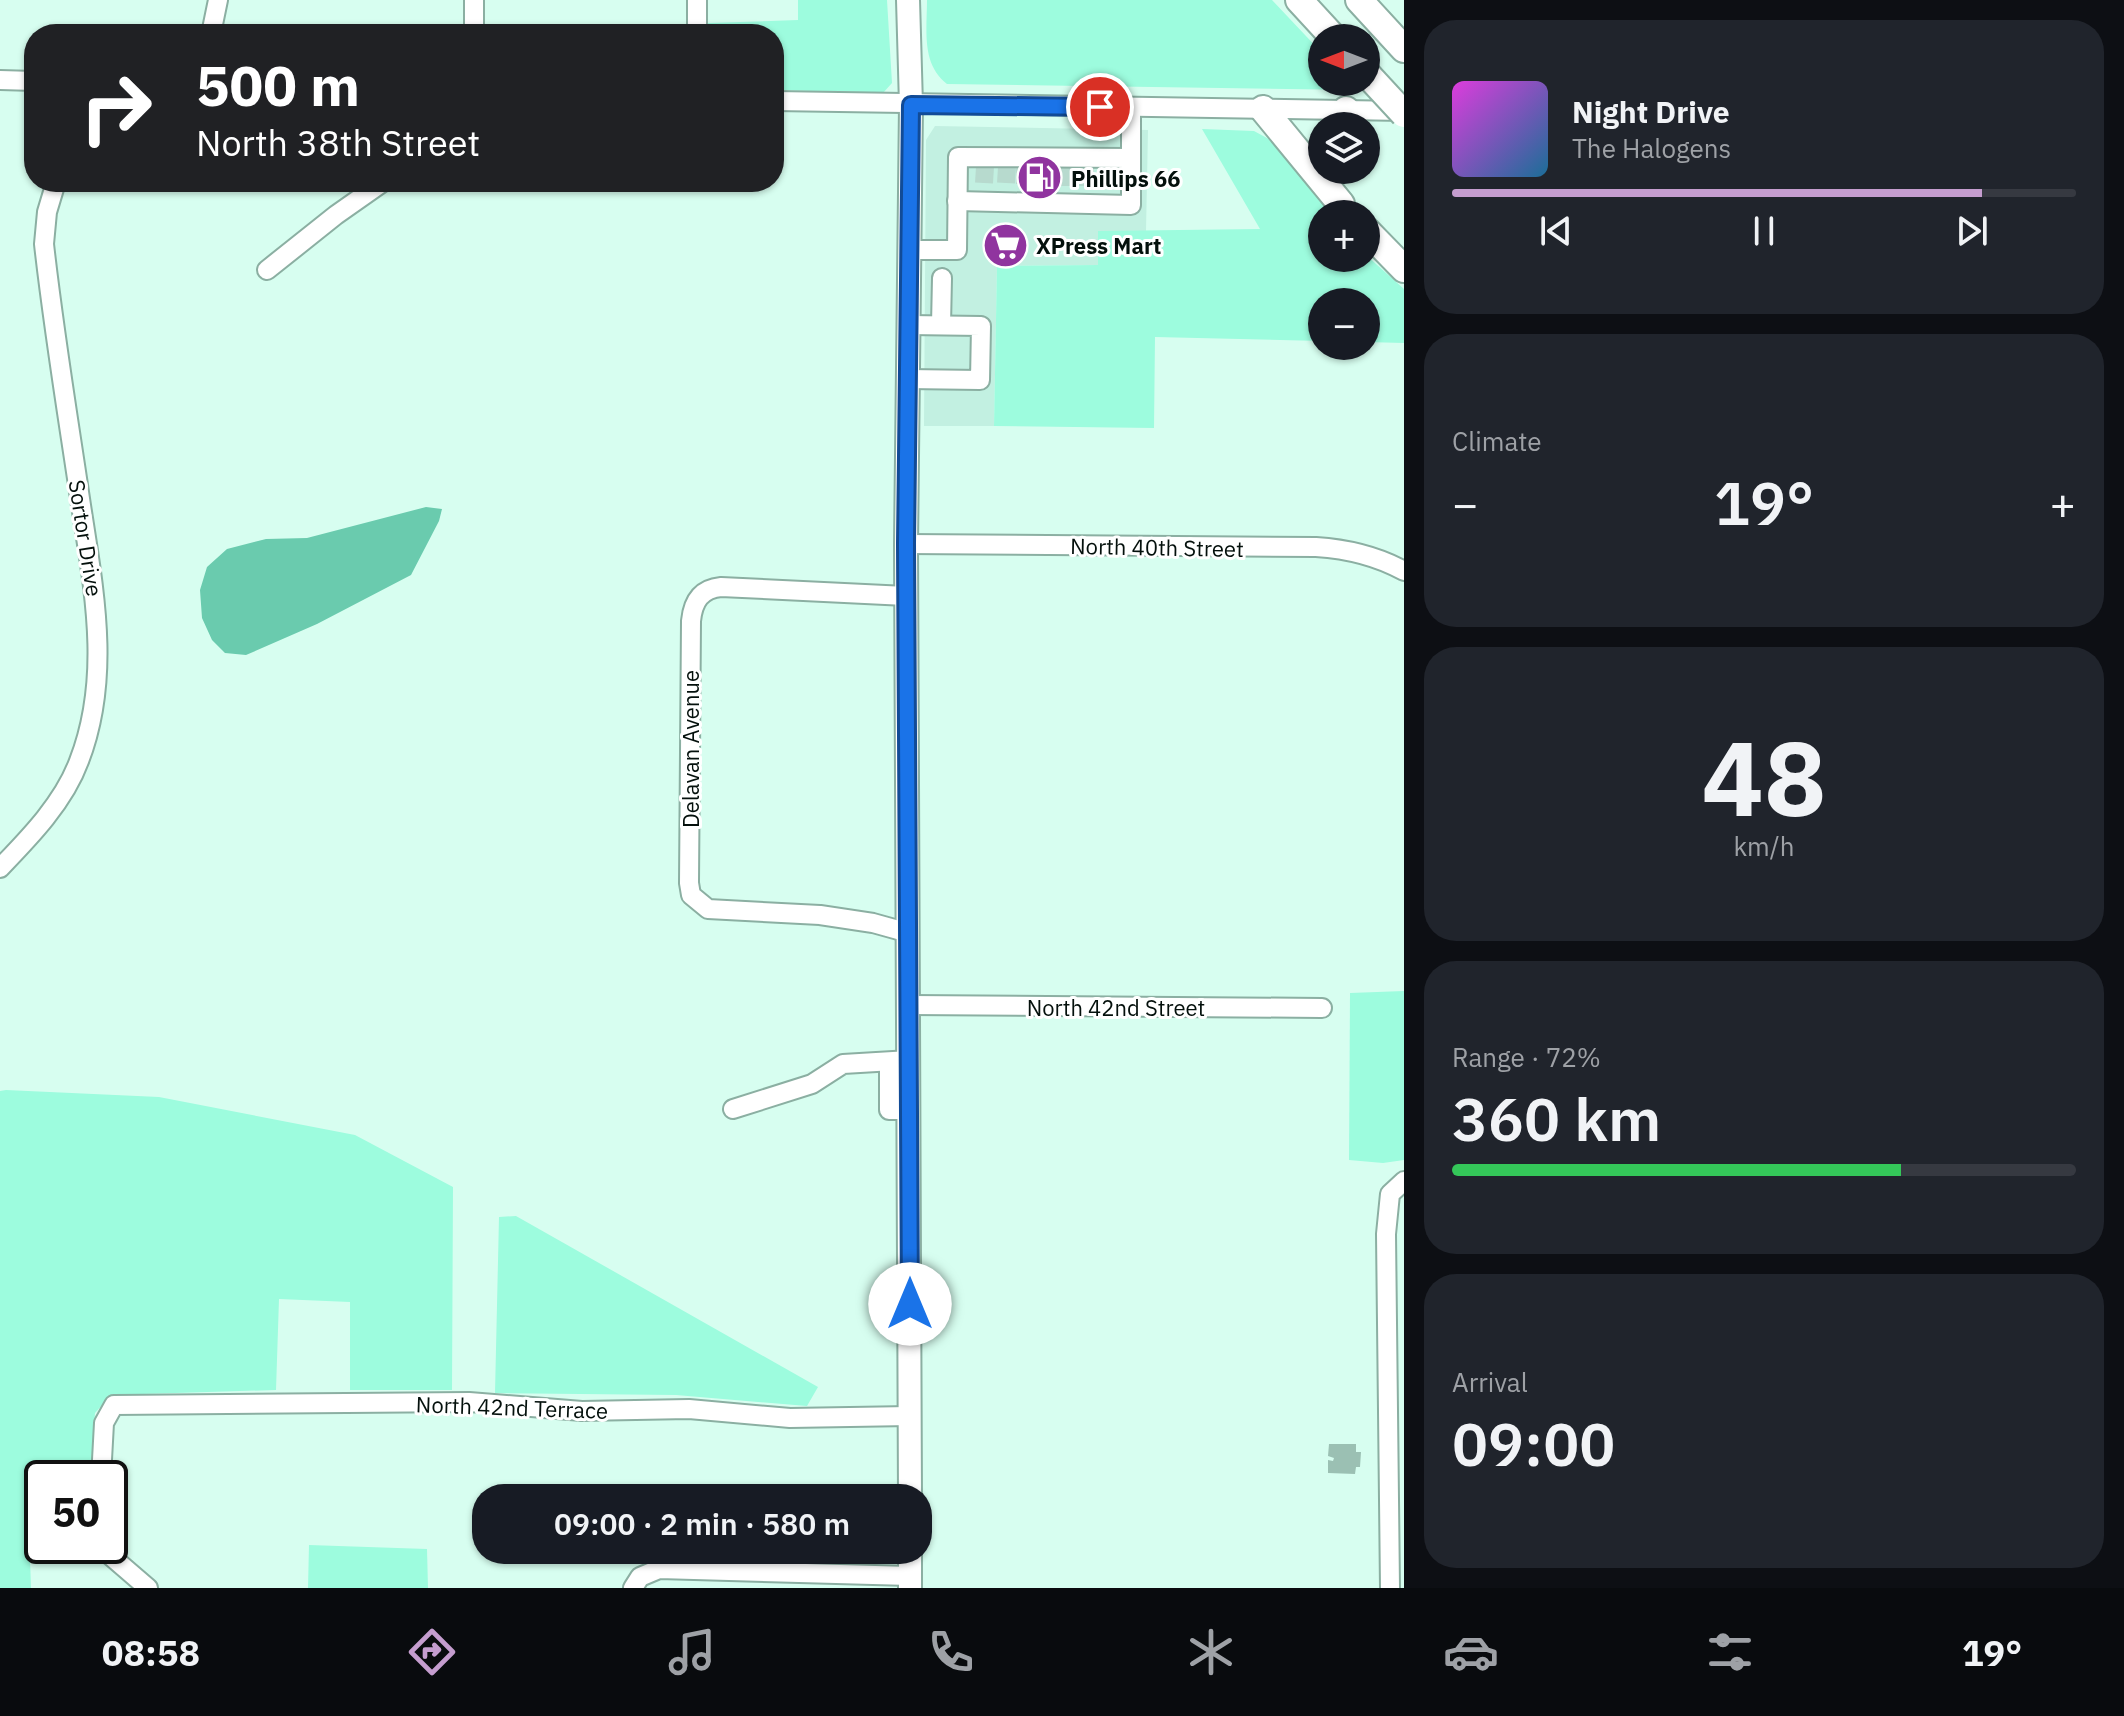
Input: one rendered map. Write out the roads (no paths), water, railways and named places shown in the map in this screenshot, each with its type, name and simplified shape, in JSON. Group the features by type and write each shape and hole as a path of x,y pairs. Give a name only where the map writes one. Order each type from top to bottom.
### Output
{"highway":[{"path":"1299,0 1321,24"},
{"path":"1359,0 1404,49"},
{"path":"1380,88 1404,113"},
{"path":"1263,109 1339,200"},
{"path":"1380,244 1404,269"}],"main road":[{"path":"908,0 911,105 906,596 910,1005 900,1061 910,1110 910,1484"}],"street":[{"path":"213,24 218,0"},
{"path":"474,0 474,24"},
{"path":"697,0 697,24"},
{"path":"0,80 24,81"},
{"path":"784,101 1263,109 1308,114"},
{"path":"1116,175 1131,108"},
{"path":"1380,115 1404,113"},
{"path":"910,250 957,250 958,157 984,177 1077,179 1116,175"},
{"path":"957,201 984,177 1077,179 1116,175"},
{"name":"Sortor Drive","path":"0,868 46,816 79,762 98,673 97,607 44,244 47,212 53,192"},
{"path":"267,270 369,192"},
{"path":"941,325 942,278"},
{"path":"908,379 980,380 981,326 909,325"},
{"name":"North 40th Street","path":"906,544 1316,547 1377,558 1404,571"},
{"name":"Delavan Avenue","path":"906,596 721,587 711,588 698,597 691,621 689,883 691,895 708,909 820,915 873,923 909,933"},
{"name":"North 42nd Street","path":"910,1005 1322,1008"},
{"path":"733,1109 812,1084 843,1064 900,1061"},
{"path":"1390,1588 1386,1234 1390,1194 1404,1181"},
{"name":"North 42nd Terrace","path":"102,1460 104,1423 114,1405 469,1402 582,1411 689,1409 790,1418 910,1416"},
{"path":"122,1564 148,1588"},
{"path":"636,1583 659,1569 910,1582"}],"tunnel":[{"path":"984,183 985,167"},
{"path":"1006,183 1007,167"},
{"path":"1025,167 1025,184"},
{"path":"1046,184 1047,167"},
{"path":"1085,167 1085,186"},
{"path":"1068,168 1068,186"},
{"path":"1112,169 1112,186"}],"place":[{"name":"Phillips 66","path":"1040,178"},
{"name":"XPress Mart","path":"1005,245"}]}
